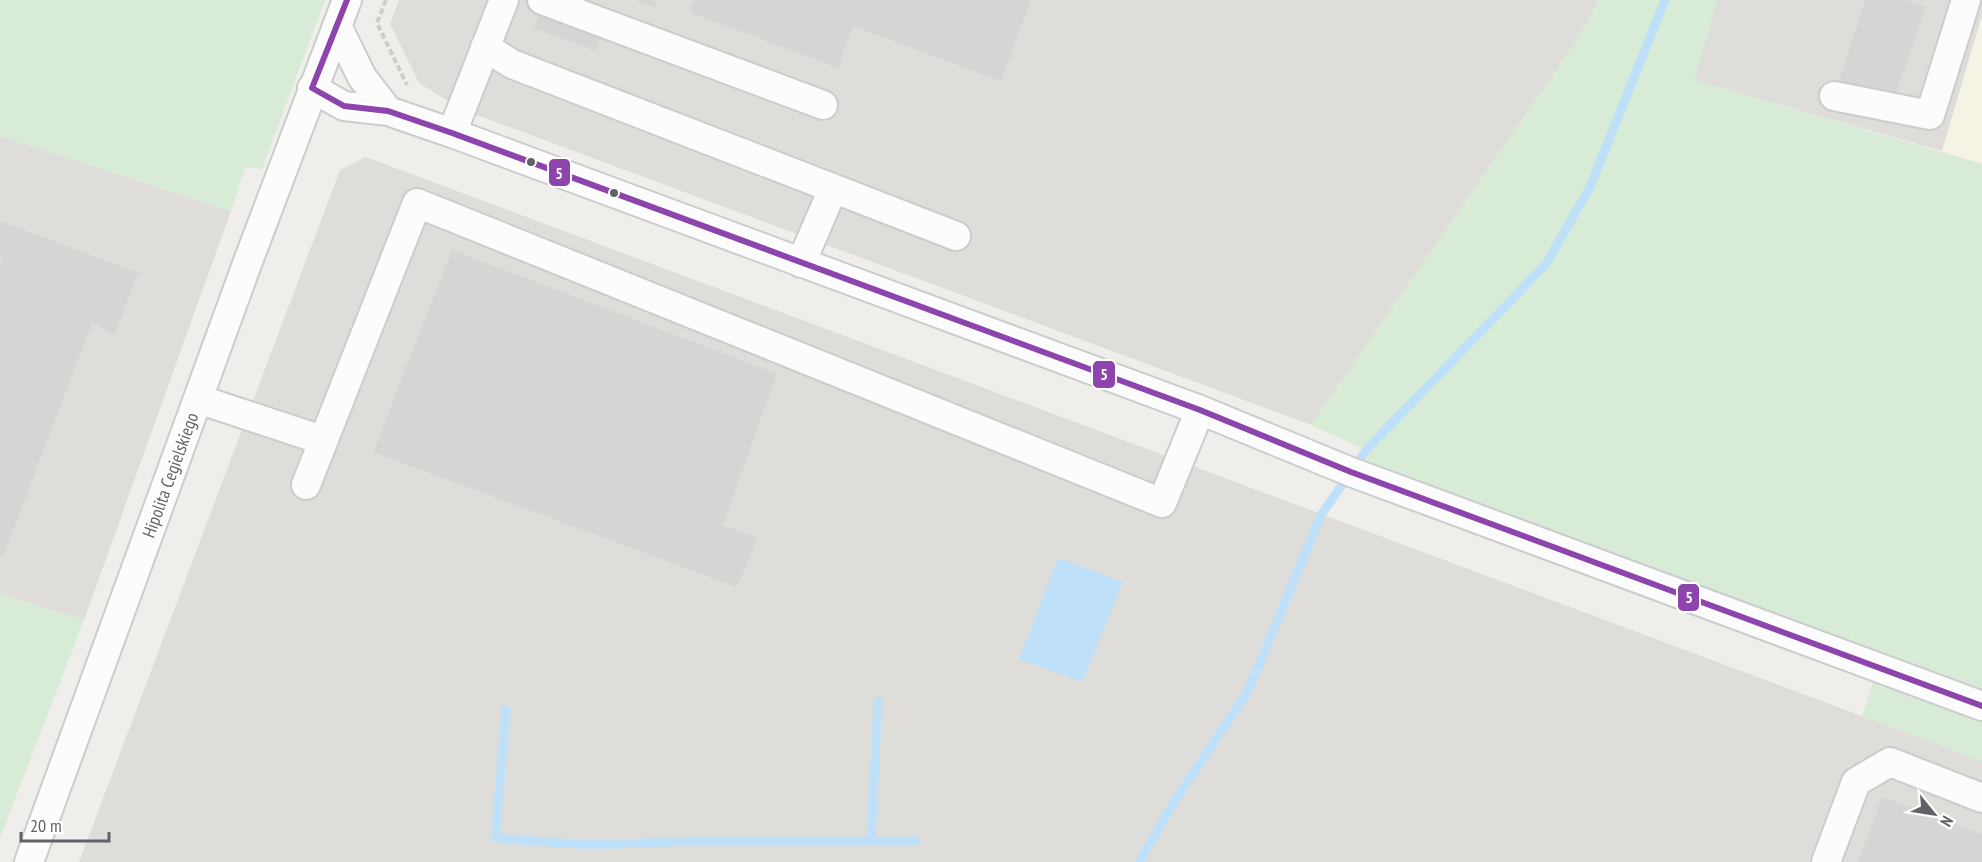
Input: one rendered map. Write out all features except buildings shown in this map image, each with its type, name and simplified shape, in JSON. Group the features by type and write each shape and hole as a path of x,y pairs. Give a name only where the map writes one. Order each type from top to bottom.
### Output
{"street":[{"path":"452,133 504,0"},
{"path":"542,0 823,105"},
{"path":"1834,96 1930,115 1966,0"},
{"name":"Hipolita Cegielskiego","path":"29,862 312,88 342,13"},
{"name":"Hipolita Cegielskiego","path":"342,13 362,77 388,111"},
{"path":"485,47 512,64 956,236"},
{"path":"312,88 344,106 388,111 452,133 1200,410 1351,472 1982,706"},
{"path":"801,263 833,189"},
{"path":"306,485 417,203 1162,503 1200,410"},
{"path":"198,399 322,440"},
{"path":"1826,862 1856,782 1890,762 1982,798"}],"path":[{"path":"386,0 377,23 410,90"}],"shaded area":[{"path":"399,0 1982,0 1982,15 1942,151 1693,80 1571,49 1311,425 461,109 419,83 390,24"},
{"path":"1982,15 1982,163 1942,151"},
{"path":"0,136 231,211 84,620 0,594"},
{"path":"366,157 1982,761 1982,862 79,862 340,170"}],"green space":[{"path":"0,0 325,0 262,169 245,167 231,211 0,136"},
{"path":"1599,0 1718,0 1694,80 1982,164 1982,690 1358,461 1366,450 1311,425 1571,49"},
{"path":"0,594 84,620 0,838"},
{"path":"1874,680 1982,720 1982,761 1862,716"}],"water":[{"path":"1058,558 1123,582 1082,682 1019,659"}],"waterway":[{"path":"1139,862 1174,802 1249,689 1321,515 1366,450 1546,264 1590,187 1665,0"},
{"path":"871,841 878,701"},
{"path":"506,710 495,838 590,845 695,841 916,841"}],"transit line":[{"name":"5","path":"347,0 312,88 344,106 388,111 452,133 1200,410 1351,472 1982,706"}]}
